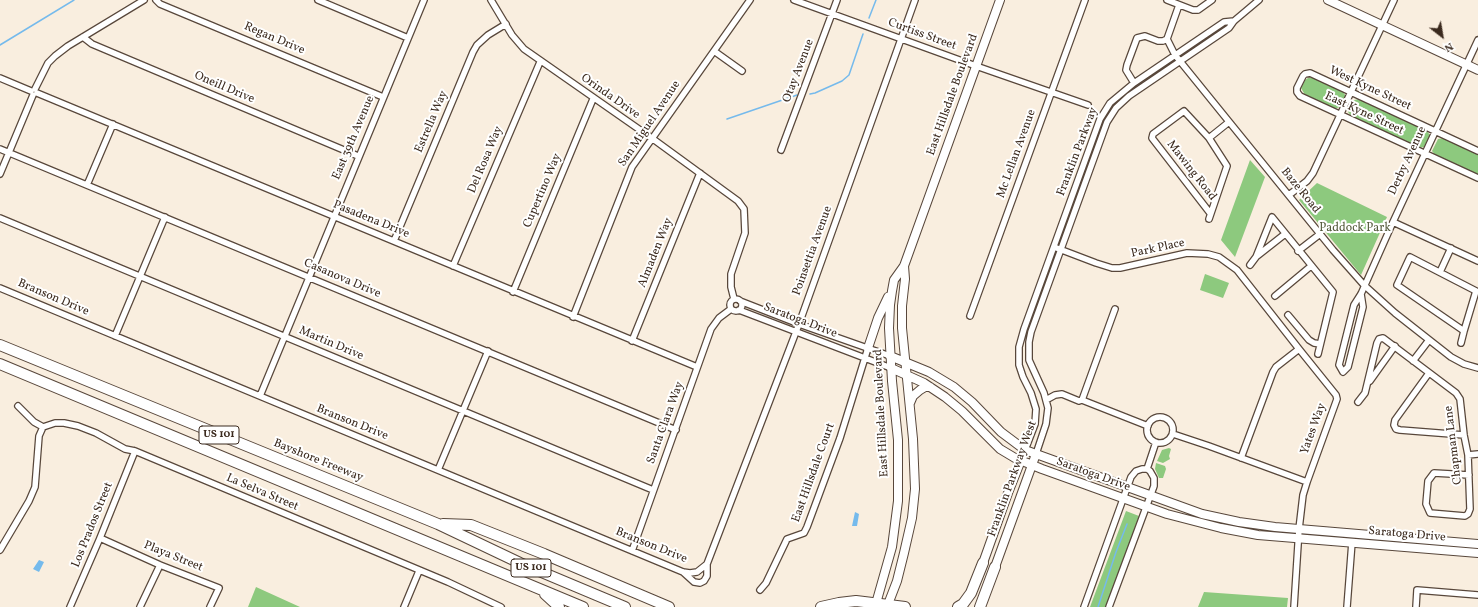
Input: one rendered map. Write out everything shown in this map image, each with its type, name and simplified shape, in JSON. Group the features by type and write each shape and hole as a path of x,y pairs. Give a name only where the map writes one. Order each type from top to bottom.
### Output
{"highway":[{"name":"Bayshore Freeway","path":"0,345 438,524 520,563 625,607"},
{"name":"US 101","path":"0,364 583,607"},
{"path":"438,524 471,525 669,607"},
{"path":"958,607 963,604 971,593 983,563"},
{"path":"980,607 995,567"},
{"path":"541,590 559,607"},
{"path":"821,607 848,602 905,607"}],"main road":[{"name":"East Hillsdale Boulevard","path":"876,605 892,547 898,501 898,440 890,356 889,317 894,280 904,266 1000,0"},
{"path":"1328,0 1478,70"},
{"name":"East Hillsdale Boulevard","path":"888,606 901,567 912,518 915,468 901,317 905,279 904,266"},
{"path":"868,348 878,318 892,291"},
{"name":"Saratoga Drive","path":"890,356 932,374 954,387 972,402 1001,432 1025,450 1188,509 1220,519 1256,525 1478,544"},
{"name":"Saratoga Drive","path":"891,368 930,387 954,404 1000,449 1021,460 1123,498 1185,519 1221,528 1258,534 1478,553"},
{"path":"910,404 913,396 920,390 925,387 930,387"},
{"name":"Franklin Parkway West","path":"983,563 1025,450"},
{"name":"Franklin Parkway West","path":"995,567 1036,454"}],"street":[{"path":"0,174 34,92 48,63 55,56 83,37 144,0"},
{"name":"Regan Drive","path":"156,0 160,4 384,97"},
{"path":"318,0 408,38"},
{"name":"East 39th Avenue","path":"260,396 358,156 424,0"},
{"name":"Orinda Drive","path":"491,0 512,35 524,50 653,139 738,201 744,208 745,233 731,274 731,287 737,300"},
{"name":"San Miguel Avenue","path":"573,317 632,167 750,0"},
{"name":"Curtiss Street","path":"794,0 1088,105"},
{"name":"Otay Avenue","path":"781,150 837,0"},
{"name":"Poinsettia Avenue","path":"697,572 706,564 796,332 915,0"},
{"name":"Mc Lellan Avenue","path":"970,316 1085,0"},
{"path":"1167,0 1193,10 1198,10 1212,0"},
{"path":"1202,7 1205,0"},
{"name":"Franklin Parkway","path":"1065,240 1104,130 1116,108 1129,96 1229,28 1234,21 1259,0"},
{"path":"1289,195 1307,181 1314,173 1394,0"},
{"path":"1134,83 1126,70 1138,38 1145,36 1158,41 1167,39 1179,5"},
{"name":"Franklin Parkway","path":"1058,237 1100,119 1110,103 1134,83 1224,22 1234,21"},
{"name":"Estrella Way","path":"394,241 477,45 488,35 506,24"},
{"name":"Oneill Drive","path":"83,37 92,44 358,156"},
{"name":"Baze Road","path":"1167,39 1175,55 1320,234 1364,285 1395,314 1457,361 1478,368"},
{"name":"Derby Avenue","path":"1361,294 1363,307 1348,367 1343,372 1340,365 1354,305 1361,294 1392,222 1478,40"},
{"path":"714,51 742,71"},
{"name":"Del Rosa Way","path":"453,266 540,62"},
{"name":"West Kyne Street","path":"1300,81 1305,74 1310,73 1478,151"},
{"name":"Pasadena Drive","path":"0,78 394,241 573,317 697,367"},
{"name":"East Kyne Street","path":"1300,81 1297,88 1297,92 1300,96 1478,178"},
{"name":"Cupertino Way","path":"513,292 594,99"},
{"name":"Mawing Road","path":"1184,111 1209,138 1228,166 1210,216 1152,138 1153,134 1184,111"},
{"path":"1209,138 1229,122"},
{"path":"87,185 113,124"},
{"name":"Casanova Drive","path":"0,149 676,430"},
{"name":"Almaden Way","path":"632,341 700,173"},
{"path":"115,336 165,217"},
{"path":"1256,257 1272,217 1298,251 1333,292 1318,354"},
{"name":"Martin Drive","path":"0,218 654,490"},
{"path":"1392,222 1478,261"},
{"path":"1250,265 1256,257 1285,234"},
{"path":"1298,251 1320,234"},
{"name":"Franklin Parkway West","path":"1025,450 1035,424 1036,409 1019,365 1019,347 1024,329 1058,237"},
{"name":"Franklin Parkway West","path":"1036,454 1048,416 1046,400 1030,360 1029,342 1031,332 1065,240"},
{"name":"Park Place","path":"1054,247 1112,268 1120,268 1187,253 1208,254 1219,257 1237,270 1299,349"},
{"path":"1440,272 1452,248"},
{"path":"1461,344 1476,291 1410,257 1397,286 1464,331"},
{"path":"1275,296 1311,266"},
{"name":"Branson Drive","path":"0,288 683,572 697,572"},
{"path":"737,300 742,306 735,312 731,309 730,303 737,300"},
{"name":"Saratoga Drive","path":"737,300 799,324 890,356"},
{"path":"1082,400 1115,308"},
{"name":"Santa Clara Way","path":"632,551 711,329 719,318 731,309"},
{"name":"Saratoga Drive","path":"739,310 891,368"},
{"path":"1288,315 1309,340 1320,344"},
{"name":"Chapman Lane","path":"1368,382 1377,343 1379,339 1384,338 1458,395 1468,455 1469,475 1470,509 1468,514 1461,516 1430,513 1426,504 1428,481 1434,473 1469,475"},
{"path":"1413,361 1429,340"},
{"path":"1358,402 1365,393 1368,382 1395,346"},
{"name":"East Hillsdale Court","path":"760,590 766,583 788,539 804,533 807,527 840,438 868,348"},
{"path":"1241,458 1273,372 1276,367 1299,349"},
{"name":"Yates Way","path":"1294,607 1301,509 1307,482 1336,397 1299,349"},
{"path":"438,470 488,351"},
{"path":"1429,374 1395,420 1394,425 1396,429 1464,435"},
{"path":"1046,400 1058,394 1082,400 1148,426"},
{"path":"0,550 29,502 35,487 39,436 43,427 34,422 18,406"},
{"path":"1165,418 1172,425 1173,434 1166,442 1156,442 1149,436 1148,426 1155,419 1165,418"},
{"name":"La Selva Street","path":"43,427 55,423 78,426 96,433 125,449 135,451 448,582 501,607"},
{"path":"1173,434 1307,482"},
{"path":"1147,469 1156,442"},
{"name":"Los Prados Street","path":"70,607 135,451"},
{"path":"1468,455 1478,454"},
{"path":"1087,606 1131,477 1136,471 1147,469 1150,471 1155,482 1109,607"},
{"name":"Playa Street","path":"100,538 219,588 210,607"},
{"path":"1347,607 1352,542"},
{"path":"140,607 160,564"},
{"path":"683,572 694,582 704,582 707,576 706,564"},
{"path":"404,607 419,571"},
{"path":"1416,607 1417,590 1478,595"}],"green space":[{"path":"1308,78 1313,78 1342,91 1346,96 1340,107 1334,109 1305,95 1301,88 1305,80"},
{"path":"1360,99 1426,130 1430,135 1424,147 1418,148 1352,117 1348,112 1354,100"},
{"path":"1443,138 1478,154 1478,175 1436,156 1432,151 1438,139"},
{"path":"1250,160 1265,177 1235,257 1221,240"},
{"name":"Paddock Park","path":"1317,183 1387,217 1361,275 1299,200"},
{"path":"1205,274 1229,283 1223,298 1200,290"},
{"path":"1169,448 1171,449 1169,456 1170,459 1163,463 1157,461 1162,450"},
{"path":"1156,463 1165,466 1166,469 1163,478 1159,478 1155,469"},
{"path":"1126,511 1139,516 1106,607 1090,607"},
{"path":"256,587 300,607 248,607"},
{"path":"1204,592 1288,598 1287,607 1198,607"}],"water":[{"path":"855,512 859,514 857,526 852,526"},
{"path":"39,560 44,562 39,572 33,569"}],"waterway":[{"path":"0,45 74,0"},
{"path":"869,18 876,0"},
{"path":"810,94 842,81 849,75 863,34"},
{"path":"727,119 797,95"},
{"path":"1098,607 1127,524"}]}
